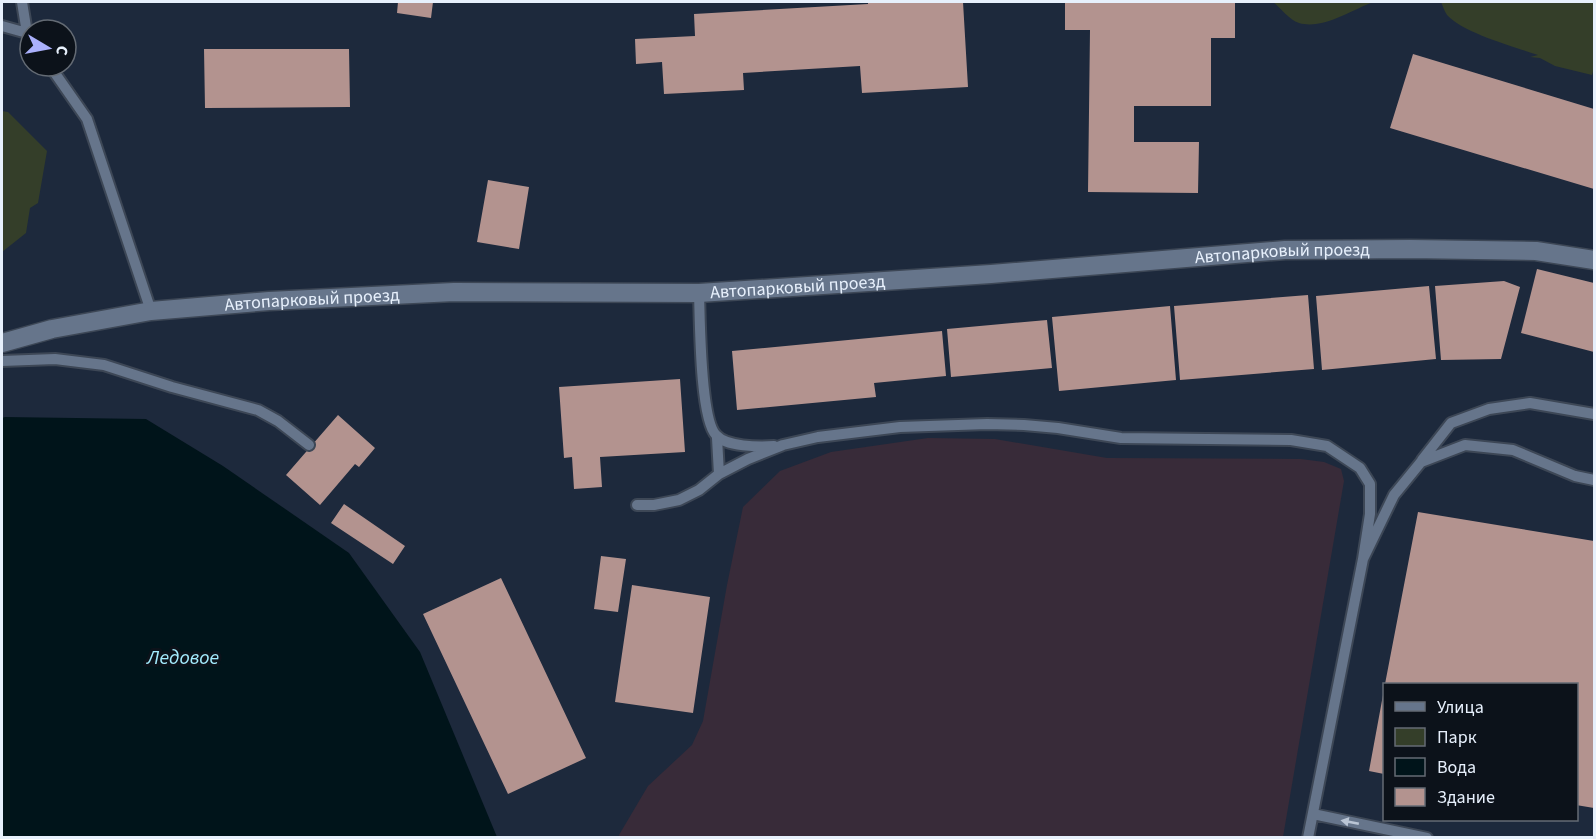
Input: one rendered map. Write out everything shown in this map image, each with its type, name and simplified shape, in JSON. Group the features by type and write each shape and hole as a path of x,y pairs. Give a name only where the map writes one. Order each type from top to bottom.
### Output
{"street":[{"name":"Автопарковый проезд","path":"2,343 52,329 151,311 268,301 454,292 699,293 991,274 1285,250 1536,251 1594,260"}],"lane":[{"path":"22,2 25,18"},
{"path":"2,26 18,31"},
{"path":"58,78 87,119 151,311"},
{"path":"699,293 706,404 710,428 717,438 719,474"},
{"path":"2,361 54,359 104,364 172,387 258,410 278,421 309,446"},
{"path":"1363,559 1394,495 1451,423 1489,409 1530,403 1594,414"},
{"path":"637,505 654,505 679,500 699,490 719,474 783,445 868,430 987,424 1058,428 1121,438 1291,440 1327,446 1360,468 1370,484 1370,514 1308,837"},
{"path":"717,438 747,446 783,445"},
{"path":"1421,462 1465,445 1513,450 1575,476 1594,480"},
{"path":"1313,814 1427,837"}],"shaded area":[{"path":"928,438 995,439 1107,458 1301,459 1324,462 1341,469 1344,481 1283,837 620,837 619,835 648,786 692,745 703,721 743,507 780,471 831,452"}],"green space":[{"path":"1273,2 1373,2 1327,22 1308,24 1292,19"},
{"path":"1441,2 1594,2 1594,68 1592,75 1555,66 1540,58 1530,57 1538,55 1465,28 1447,15"},
{"path":"2,111 8,112 47,151 38,203 30,208 26,233 2,252"}],"water":[{"name":"Ледовое","path":"2,418 146,419 223,466 349,553 420,652 497,837 2,837"}],"building":[{"path":"398,2 433,2 431,18 397,13"},
{"path":"868,2 963,2 968,87 862,93 860,66 743,73 744,90 664,94 662,62 636,64 635,39 695,36 694,14 868,4"},
{"path":"1065,2 1235,2 1235,38 1211,38 1211,106 1134,106 1134,142 1199,142 1198,193 1088,192 1090,30 1065,30"},
{"path":"204,49 349,49 350,107 205,108"},
{"path":"1413,54 1594,109 1594,189 1390,128"},
{"path":"488,180 529,187 519,249 477,242"},
{"path":"1537,269 1594,283 1594,352 1521,333"},
{"path":"1504,281 1520,287 1501,359 1441,360 1435,286"},
{"path":"1429,286 1436,359 1322,370 1316,296"},
{"path":"1308,295 1314,369 1180,380 1174,306"},
{"path":"1170,306 1176,380 1059,391 1052,317"},
{"path":"1047,320 1052,368 951,377 947,329"},
{"path":"942,331 946,376 874,383 876,397 737,410 732,351"},
{"path":"680,379 685,452 600,457 602,487 574,489 572,457 564,458 559,387"},
{"path":"338,415 375,448 359,467 355,464 320,505 286,475"},
{"path":"344,504 405,546 393,564 331,523"},
{"path":"1418,512 1594,541 1594,808 1578,805 1578,683 1385,683"},
{"path":"601,556 626,559 618,612 594,609"},
{"path":"501,578 586,758 508,794 423,614"},
{"path":"632,585 710,597 693,713 615,702"},
{"path":"1383,695 1383,774 1369,771"}]}
